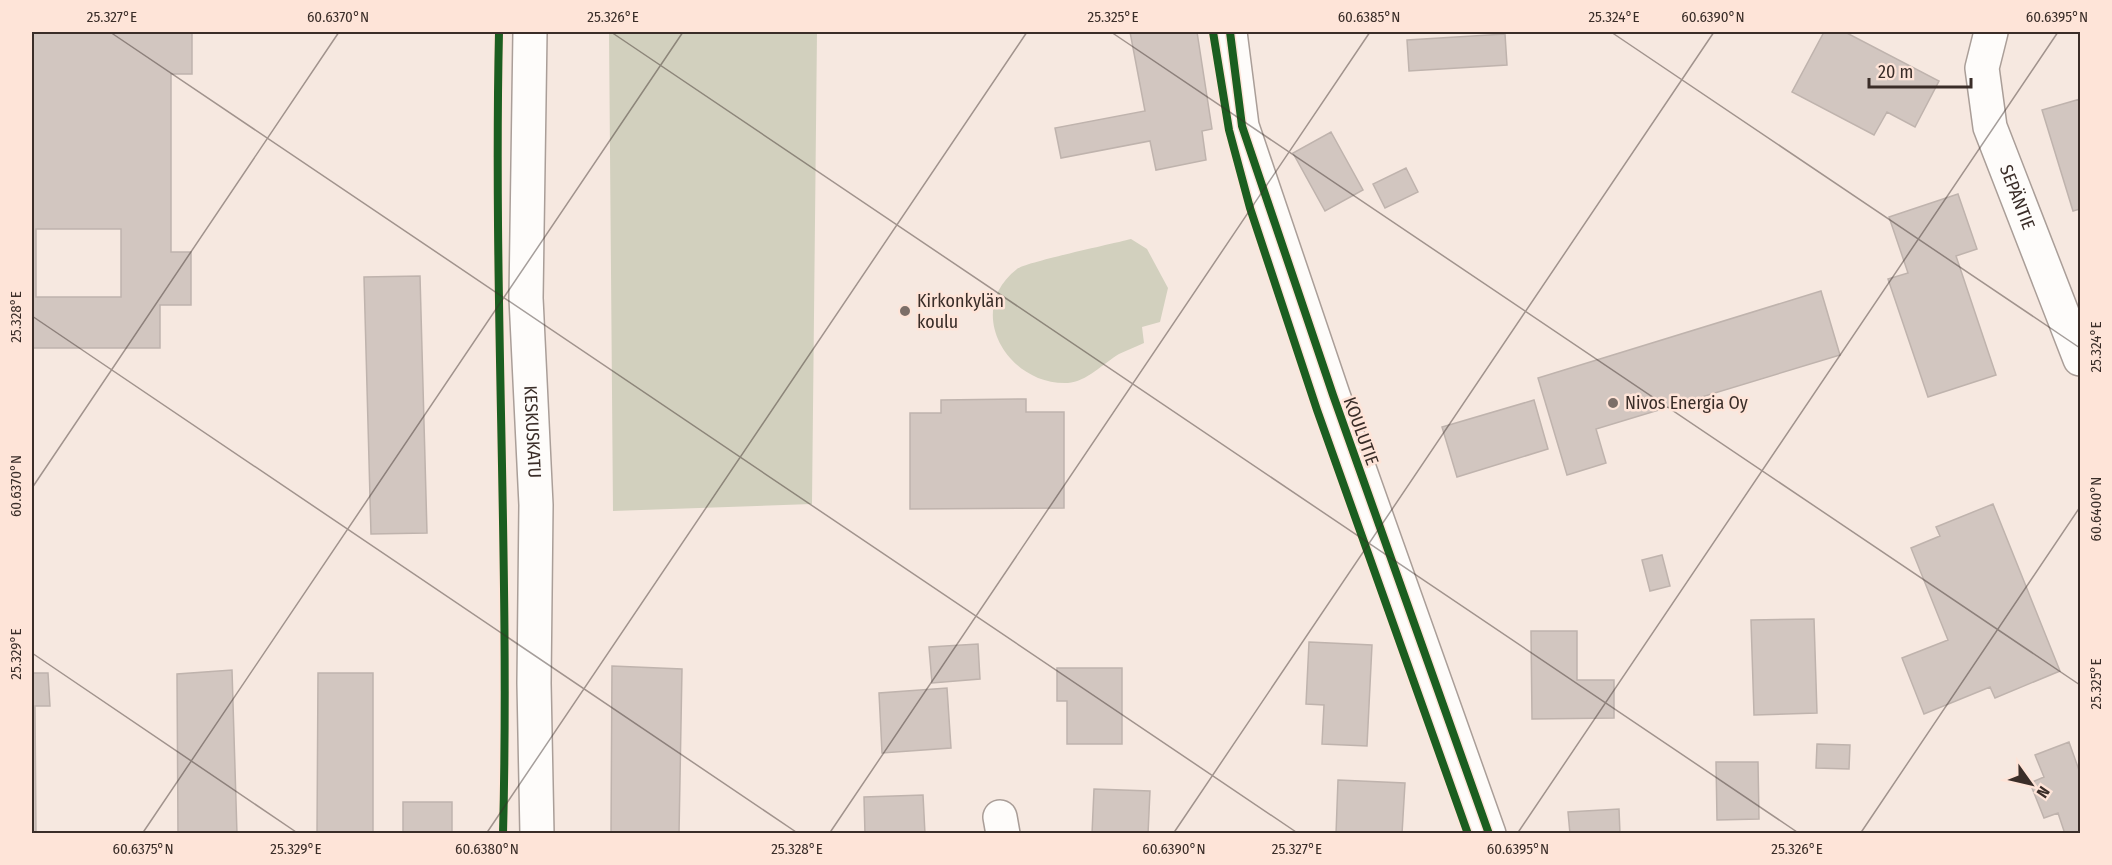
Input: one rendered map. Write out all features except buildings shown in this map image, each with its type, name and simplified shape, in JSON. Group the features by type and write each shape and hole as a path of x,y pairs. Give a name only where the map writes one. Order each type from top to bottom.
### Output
{"street":[{"name":"KESKUSKATU","path":"530,32 526,298 536,505 534,683 537,834"},
{"name":"KOULUTIE","path":"1230,32 1242,126 1332,395 1489,834"},
{"name":"SEPÄNTIE","path":"1991,32 1982,68 1990,127 2080,359"}],"shaded area":[{"path":"609,32 817,32 812,504 613,511"},
{"path":"1131,239 1147,249 1168,288 1160,322 1142,327 1144,343 1119,354 1095,372 1068,383 1046,381 1027,372 1011,359 1000,343 994,324 994,305 1001,286 1017,269"}],"cycle path":[{"path":"499,32 498,232 505,734 503,834"},
{"path":"1213,32 1229,130 1250,208 1317,410 1468,834"},
{"path":"1230,32 1242,126 1333,395 1489,834"}],"place":[{"name":"Kirkonkylän koulu","path":"905,311"},
{"name":"Nivos Energia Oy","path":"1613,403"}]}
